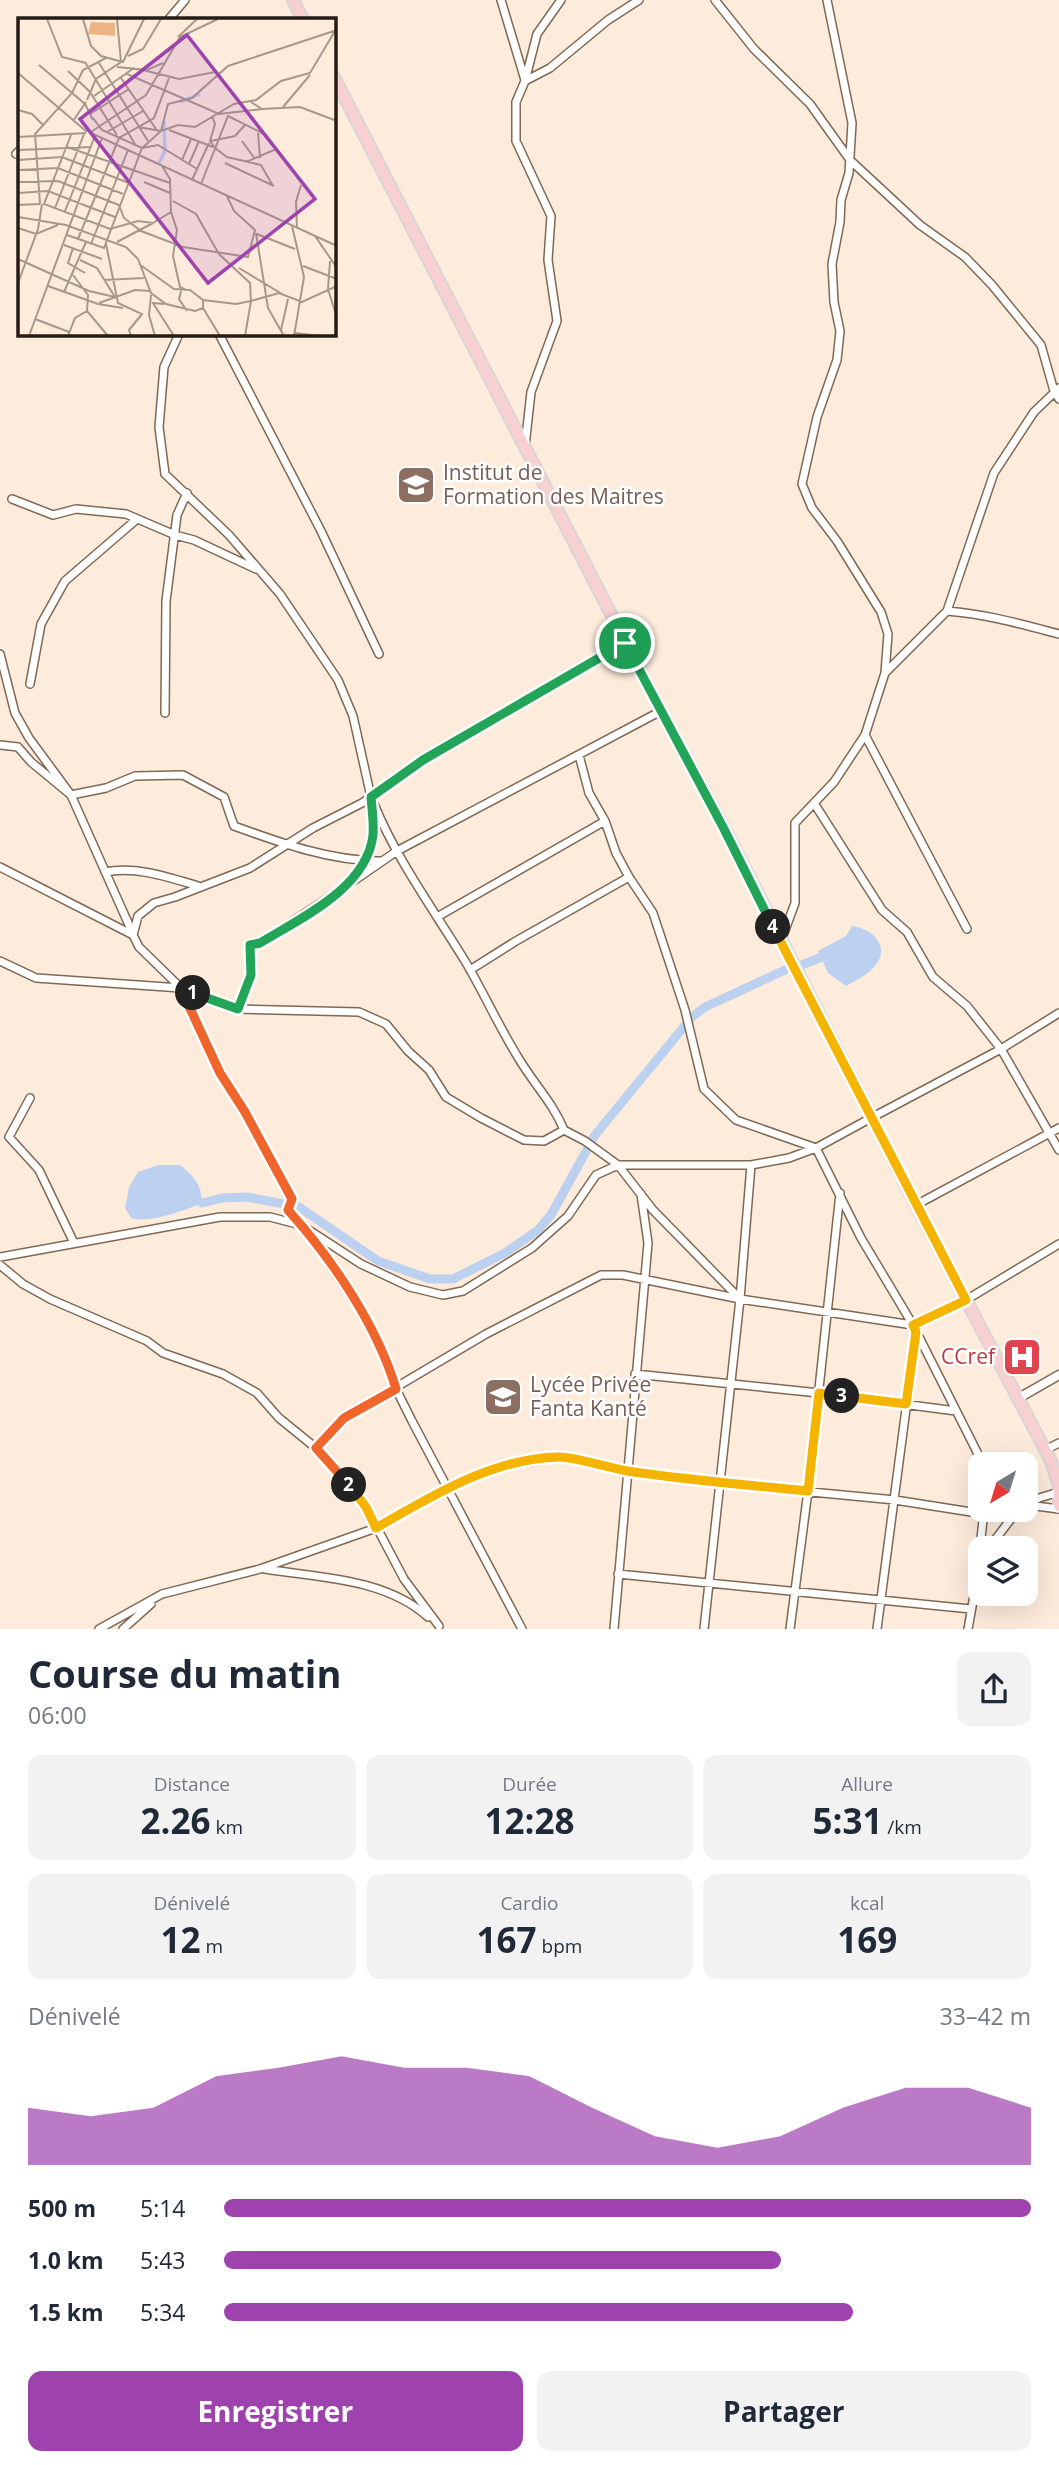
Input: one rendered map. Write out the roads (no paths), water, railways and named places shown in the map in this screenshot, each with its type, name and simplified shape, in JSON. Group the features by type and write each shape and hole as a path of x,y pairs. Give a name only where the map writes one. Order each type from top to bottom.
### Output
{"main road":[{"path":"293,0 302,18"},
{"path":"336,81 916,1205 1017,1399 1055,1465 1059,1487"},
{"path":"1059,1492 1059,1508"}],"street":[{"path":"170,18 186,0"},
{"path":"501,0 525,81"},
{"path":"525,446 531,392 557,321 548,260 551,216 516,141 516,102 525,81 537,33 561,0"},
{"path":"525,81 550,68 608,20 639,0"},
{"path":"715,0 754,49 810,104 849,160 920,225 965,257 992,285 1041,345 1059,399"},
{"path":"780,942 795,903 795,823 834,782 864,735 884,673 888,634 881,612 837,541 812,508 802,484 817,417 837,360 839,331 832,264 841,200 849,173 852,123 826,0"},
{"path":"177,336 163,367 159,427 165,474 187,493 280,594 338,681 353,716 371,797 373,836 365,861 345,887"},
{"path":"220,336 321,530 379,654"},
{"path":"884,673 947,611 994,473 1034,412 1056,390"},
{"path":"165,713 166,601 177,515 187,493"},
{"path":"12,499 53,515 76,509 126,514 175,535 194,540 260,570"},
{"path":"30,684 41,624 65,581 138,519"},
{"path":"947,611 977,613 1059,634"},
{"path":"133,935 138,916 154,903 250,868 337,814 371,797 423,760 625,643"},
{"path":"0,654 15,713 71,795 139,947 181,989 220,1073 245,1112 292,1199 288,1210 315,1240 358,1307 387,1359 396,1389 522,1629"},
{"path":"238,1009 251,975 250,945 260,943 397,850 661,711"},
{"path":"864,735 967,929"},
{"path":"0,744 18,747 31,762 71,795"},
{"path":"579,755 589,793 605,821 629,877 653,913 685,1010 704,1089 736,1120 816,1148 861,1237 915,1329 976,1452"},
{"path":"71,795 106,788 135,776 183,775 224,797 234,825 286,845 365,861 380,861"},
{"path":"371,797 384,828 470,970 498,1025 526,1072 554,1108 564,1130 585,1141 618,1165 663,1220 740,1298"},
{"path":"814,803 882,911 907,932 933,977 967,1006 1001,1049 1059,1150"},
{"path":"437,917 605,821"},
{"path":"0,867 133,935"},
{"path":"105,872 118,869 161,874 199,886"},
{"path":"470,970 629,877"},
{"path":"0,961 36,978 181,989 238,1009 359,1012 386,1024 408,1051 429,1070 446,1097 481,1118 524,1140 544,1141 564,1130"},
{"path":"0,1257 220,1217 270,1217 301,1225 361,1264 411,1287 443,1294 463,1291 532,1248 568,1216 596,1175 618,1165 751,1165 789,1158 816,1148 1001,1049 1059,1013"},
{"path":"30,1098 9,1137 38,1170 74,1243"},
{"path":"916,1205 1059,1128"},
{"path":"704,1629 740,1298 751,1165"},
{"path":"790,1629 808,1491 840,1192"},
{"path":"614,1629 648,1243 640,1193"},
{"path":"316,1448 344,1418 486,1334 601,1275 644,1279 915,1329 1059,1244"},
{"path":"0,1265 23,1284 50,1299 147,1341 163,1353 223,1374 257,1393 279,1418 316,1448 345,1479 366,1507 404,1579 439,1627"},
{"path":"877,1629 915,1329"},
{"path":"635,1374 819,1393 956,1411"},
{"path":"1017,1399 1059,1375"},
{"path":"1045,1450 1059,1443"},
{"path":"99,1629 162,1594 260,1569 376,1528 449,1488 497,1467 561,1457 627,1471 719,1483 968,1510"},
{"path":"1038,1499 1059,1492"},
{"path":"1038,1507 1059,1508"},
{"path":"260,1569 327,1578 391,1592 415,1605 439,1627"},
{"path":"618,1574 971,1609"},
{"path":"123,1629 162,1594"},
{"path":"968,1629 972,1606"}],"water":[{"path":"852,926 871,934 880,943 881,949 874,967 846,986 828,973 818,951 846,936"},
{"path":"158,1165 180,1165 185,1169 198,1186 202,1203 157,1218 131,1218 125,1208 129,1187 138,1172"}],"waterway":[{"path":"802,965 824,956"},
{"path":"202,1203 222,1198 247,1197 299,1207 378,1261 430,1279 453,1279 505,1253 538,1230 551,1215 595,1135 692,1017 705,1007 785,970"}],"place":[{"name":"Institut de Formation des Maitres","path":"416,485"},
{"name":"CCref","path":"1022,1357"},
{"name":"Lycée Privée Fanta Kanté","path":"503,1397"}]}
